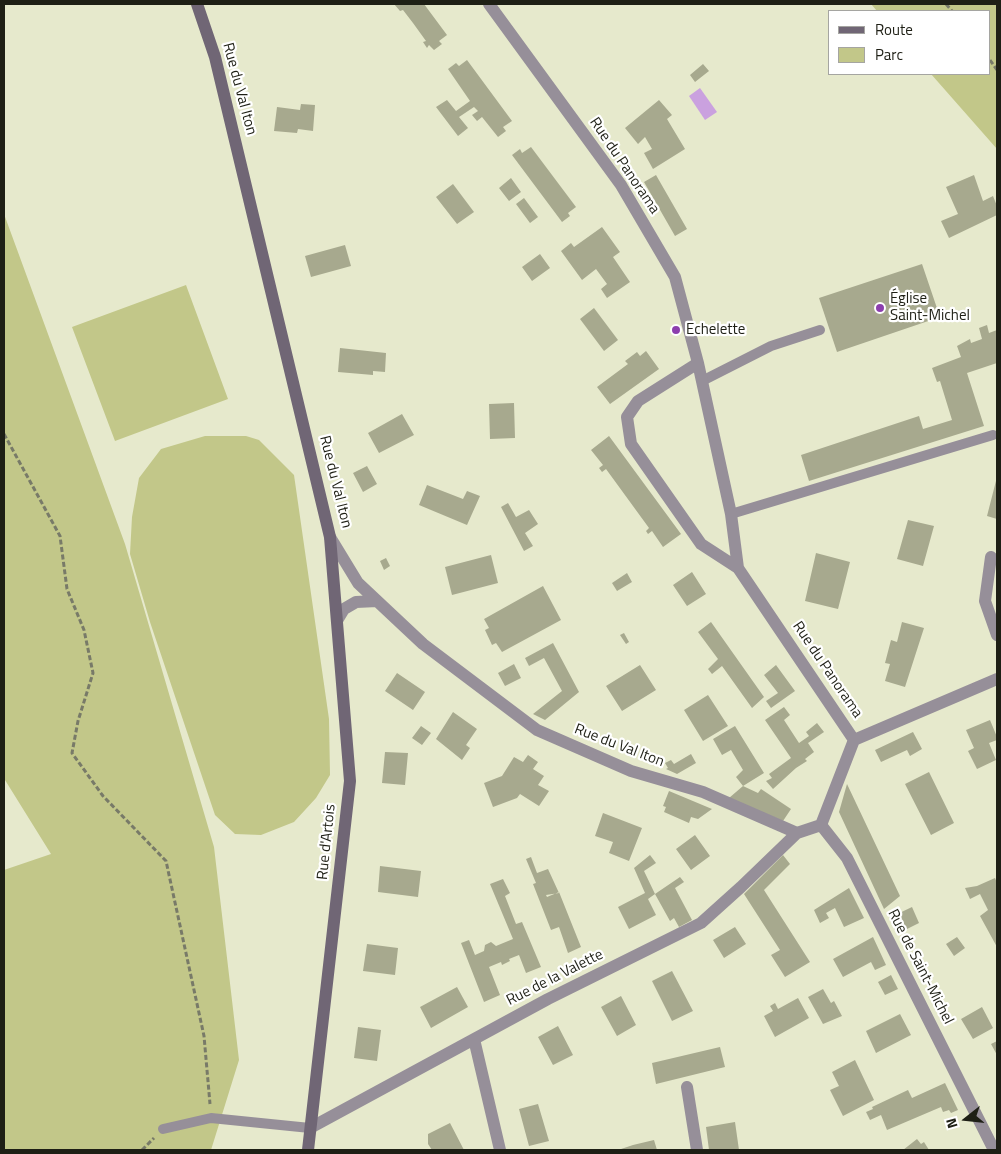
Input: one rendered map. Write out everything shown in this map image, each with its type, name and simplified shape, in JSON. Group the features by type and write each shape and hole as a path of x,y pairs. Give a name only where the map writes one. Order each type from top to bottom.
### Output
{"street":[{"name":"Rue du Val Iton","path":"196,4 215,57 330,536 358,583 444,662 537,730 631,771 703,792 797,833"},
{"name":"Rue du Panorama","path":"489,4 621,185 675,277 698,362 731,514 738,568"},
{"name":"Rue du Panorama","path":"698,362 638,401 627,417 631,444 701,544 738,568 854,740 821,824"},
{"name":"Rue d'Artois","path":"308,1150 350,781 330,536"},
{"path":"991,557 985,601 997,635"},
{"path":"338,619 344,609 356,602 377,601"},
{"path":"854,740 997,679"},
{"path":"797,833 821,824"},
{"name":"Rue de Saint-Michel","path":"821,824 838,843 847,858 994,1150"},
{"name":"Rue de la Valette","path":"310,1128 548,999 701,923 797,833"},
{"path":"474,1039 500,1150"},
{"path":"687,1086 697,1150"}],"lane":[{"path":"702,381 820,330"},
{"path":"731,514 992,435"},
{"path":"163,1129 211,1118 310,1128"}],"path":[{"path":"4,434 60,536 67,589 84,630 93,673 78,721 72,753 103,796 166,861 204,1036 211,1118"},
{"path":"142,1150 163,1129"}],"green space":[{"path":"871,4 997,4 997,149 932,75 991,75 991,10 876,10"},
{"path":"4,214 125,544 214,847 239,1060 211,1150 4,1150 4,870 51,854 4,781"},
{"path":"186,285 228,399 115,441 72,327"},
{"path":"205,436 246,436 259,440 294,475 329,719 330,775 316,798 294,822 261,835 235,834 215,815 150,622 130,554 132,517 139,478 161,449"}],"shaded area":[{"path":"700,88 717,112 705,120 689,96"}],"building":[{"path":"394,4 424,4 447,35 439,41 442,44 434,50 429,45 427,48 423,42 426,41 413,23 403,10 400,11"},
{"path":"467,60 512,121 503,127 506,131 498,137 482,117 477,121 472,115 478,111 474,107 459,117 468,128 458,136 436,107 447,100 456,111 470,101 448,69 456,63 459,66"},
{"path":"703,64 709,71 695,82 690,75"},
{"path":"659,100 672,115 667,119 685,149 653,169 644,153 652,149 645,137 638,144 625,128"},
{"path":"301,104 315,105 313,131 298,129 297,133 274,131 277,107 300,110"},
{"path":"531,147 576,207 568,213 570,216 562,222 512,155 520,149 522,153"},
{"path":"656,175 687,229 675,236 644,182"},
{"path":"974,175 983,201 993,196 997,206 997,215 949,238 941,221 958,214 946,187"},
{"path":"511,178 521,192 509,201 499,188"},
{"path":"453,184 474,212 457,224 436,197"},
{"path":"524,198 538,217 530,223 516,204"},
{"path":"602,227 620,252 613,257 630,282 607,298 601,289 607,284 596,269 582,280 561,251 571,243 574,247"},
{"path":"345,245 351,266 311,277 305,256"},
{"path":"540,254 550,268 532,281 522,267"},
{"name":"Église Saint-Michel","path":"922,264 940,317 837,352 819,298"},
{"path":"594,308 618,340 604,351 580,319"},
{"path":"987,325 989,333 997,330 997,363 967,373 984,426 809,481 801,455 919,416 923,429 952,420 940,381 937,382 932,368 961,357 957,346 970,339 971,343 982,339 979,328"},
{"path":"340,348 386,353 385,372 373,371 373,375 338,372"},
{"path":"646,351 659,369 610,404 597,387 628,364 625,361 637,352 640,356"},
{"path":"514,403 515,438 490,439 489,404"},
{"path":"402,414 414,435 379,453 368,433"},
{"path":"609,436 681,534 663,547 652,531 648,534 646,531 649,528 606,469 602,472 599,468 603,465 591,450"},
{"path":"367,466 377,484 363,492 353,473"},
{"path":"997,477 997,519 987,516"},
{"path":"427,485 463,499 467,491 480,496 467,525 419,505"},
{"path":"508,503 516,517 529,510 538,524 525,533 533,546 524,551 501,507"},
{"path":"908,520 934,526 923,566 897,559"},
{"path":"816,553 850,562 838,609 805,601"},
{"path":"491,555 498,583 452,595 445,567"},
{"path":"386,558 390,566 384,570 380,561"},
{"path":"692,572 706,594 687,606 673,585"},
{"path":"627,573 632,582 617,591 612,583"},
{"path":"543,586 561,620 502,652 496,643 492,645 485,630 489,628 484,619"},
{"path":"711,622 764,697 752,708 722,666 712,674 708,669 718,659 698,632"},
{"path":"902,622 924,628 905,687 885,681 890,664 885,663 891,640 897,642"},
{"path":"624,633 629,642 626,644 620,635"},
{"path":"553,643 579,692 545,720 533,714 562,691 544,658 529,666 525,658"},
{"path":"514,664 521,678 505,686 498,673"},
{"path":"640,665 656,690 622,711 606,686"},
{"path":"776,665 795,691 771,708 766,701 778,693 764,675"},
{"path":"397,673 425,692 413,710 385,691"},
{"path":"708,695 728,726 703,741 684,710"},
{"path":"784,707 790,715 784,720 799,743 809,736 806,732 817,723 824,732 808,743 814,752 805,759 807,761 796,768 773,789 766,781 772,778 769,774 791,758 765,720"},
{"path":"453,712 477,729 466,745 470,748 462,760 436,739"},
{"path":"990,720 997,740 989,743 996,760 977,769 968,751 974,748 966,730"},
{"path":"421,726 431,733 422,745 412,738"},
{"path":"735,726 764,773 743,786 736,777 743,770 731,750 722,755 713,739"},
{"path":"913,732 922,749 910,756 907,750 881,762 875,750"},
{"path":"385,752 408,753 405,785 382,783"},
{"path":"691,754 696,763 677,774 666,769 668,768 665,763 671,760 674,764"},
{"path":"528,755 538,762 533,769 544,776 538,785 549,791 539,806 520,794 517,798 493,807 484,783 502,776 514,757 523,762"},
{"path":"929,772 954,823 931,835 905,784"},
{"path":"847,784 900,896 884,909 839,812"},
{"path":"743,786 758,793 761,789 791,809 783,821 729,798"},
{"path":"669,791 712,809 698,819 691,817 689,823 664,812 666,807 663,806"},
{"path":"603,813 642,828 629,861 609,853 613,842 595,836"},
{"path":"695,835 710,856 691,870 676,849"},
{"path":"650,855 656,863 644,871 655,894 648,899 656,915 629,929 618,907 645,893 634,868"},
{"path":"783,855 790,864 764,890 810,962 785,977 771,955 780,950 744,894"},
{"path":"531,857 537,873 548,869 581,947 568,953 559,927 551,930 533,884 536,883 526,859"},
{"path":"380,866 421,871 418,897 378,892"},
{"path":"680,877 684,882 675,888 692,920 679,927 674,918 670,921 655,894"},
{"path":"995,878 997,883 997,947 980,916 988,910 980,894 970,899 965,888 977,886"},
{"path":"503,879 510,893 505,896 516,924 522,922 541,967 526,973 519,955 509,959 510,961 502,965 501,962 489,967 500,995 484,1002 461,943 469,940 475,955 484,951 485,945 491,942 496,946 513,939 490,884"},
{"path":"849,888 864,918 844,927 835,908 826,913 829,918 820,923 814,910"},
{"path":"912,907 919,923 897,934 889,918"},
{"path":"735,927 746,944 724,958 713,940"},
{"path":"873,937 886,965 875,970 871,962 843,977 833,959"},
{"path":"957,937 965,948 954,956 946,944"},
{"path":"367,944 398,948 395,975 363,971"},
{"path":"672,971 693,1011 672,1021 652,981"},
{"path":"891,975 898,989 885,995 878,982"},
{"path":"457,987 468,1007 431,1028 420,1007"},
{"path":"823,989 831,1003 834,1001 842,1016 823,1024 808,997"},
{"path":"621,996 636,1025 617,1036 601,1007"},
{"path":"798,998 809,1018 775,1037 764,1016 773,1011 770,1006 775,1003 778,1009"},
{"path":"982,1007 993,1028 973,1039 961,1019"},
{"path":"900,1014 911,1035 876,1053 866,1031"},
{"path":"558,1026 573,1055 553,1065 538,1037"},
{"path":"358,1027 381,1030 377,1061 354,1058"},
{"path":"997,1041 997,1055 991,1044"},
{"path":"720,1047 725,1067 656,1084 652,1063"},
{"path":"855,1060 874,1100 843,1116 830,1090 839,1086 832,1072"},
{"path":"945,1083 958,1110 951,1113 949,1110 943,1112 941,1107 887,1130 881,1115 870,1120 866,1112 873,1109 872,1107 908,1090 912,1098"},
{"path":"538,1104 549,1141 529,1146 519,1109"},
{"path":"735,1122 739,1150 709,1150 706,1127"},
{"path":"450,1123 464,1150 432,1150 428,1144 428,1134"},
{"path":"917,1139 921,1144 924,1142 929,1150 903,1150"},
{"path":"654,1140 657,1150 618,1150 633,1145"}],"place":[{"name":"Église Saint-Michel","path":"880,308"},
{"name":"Echelette","path":"676,330"}]}
